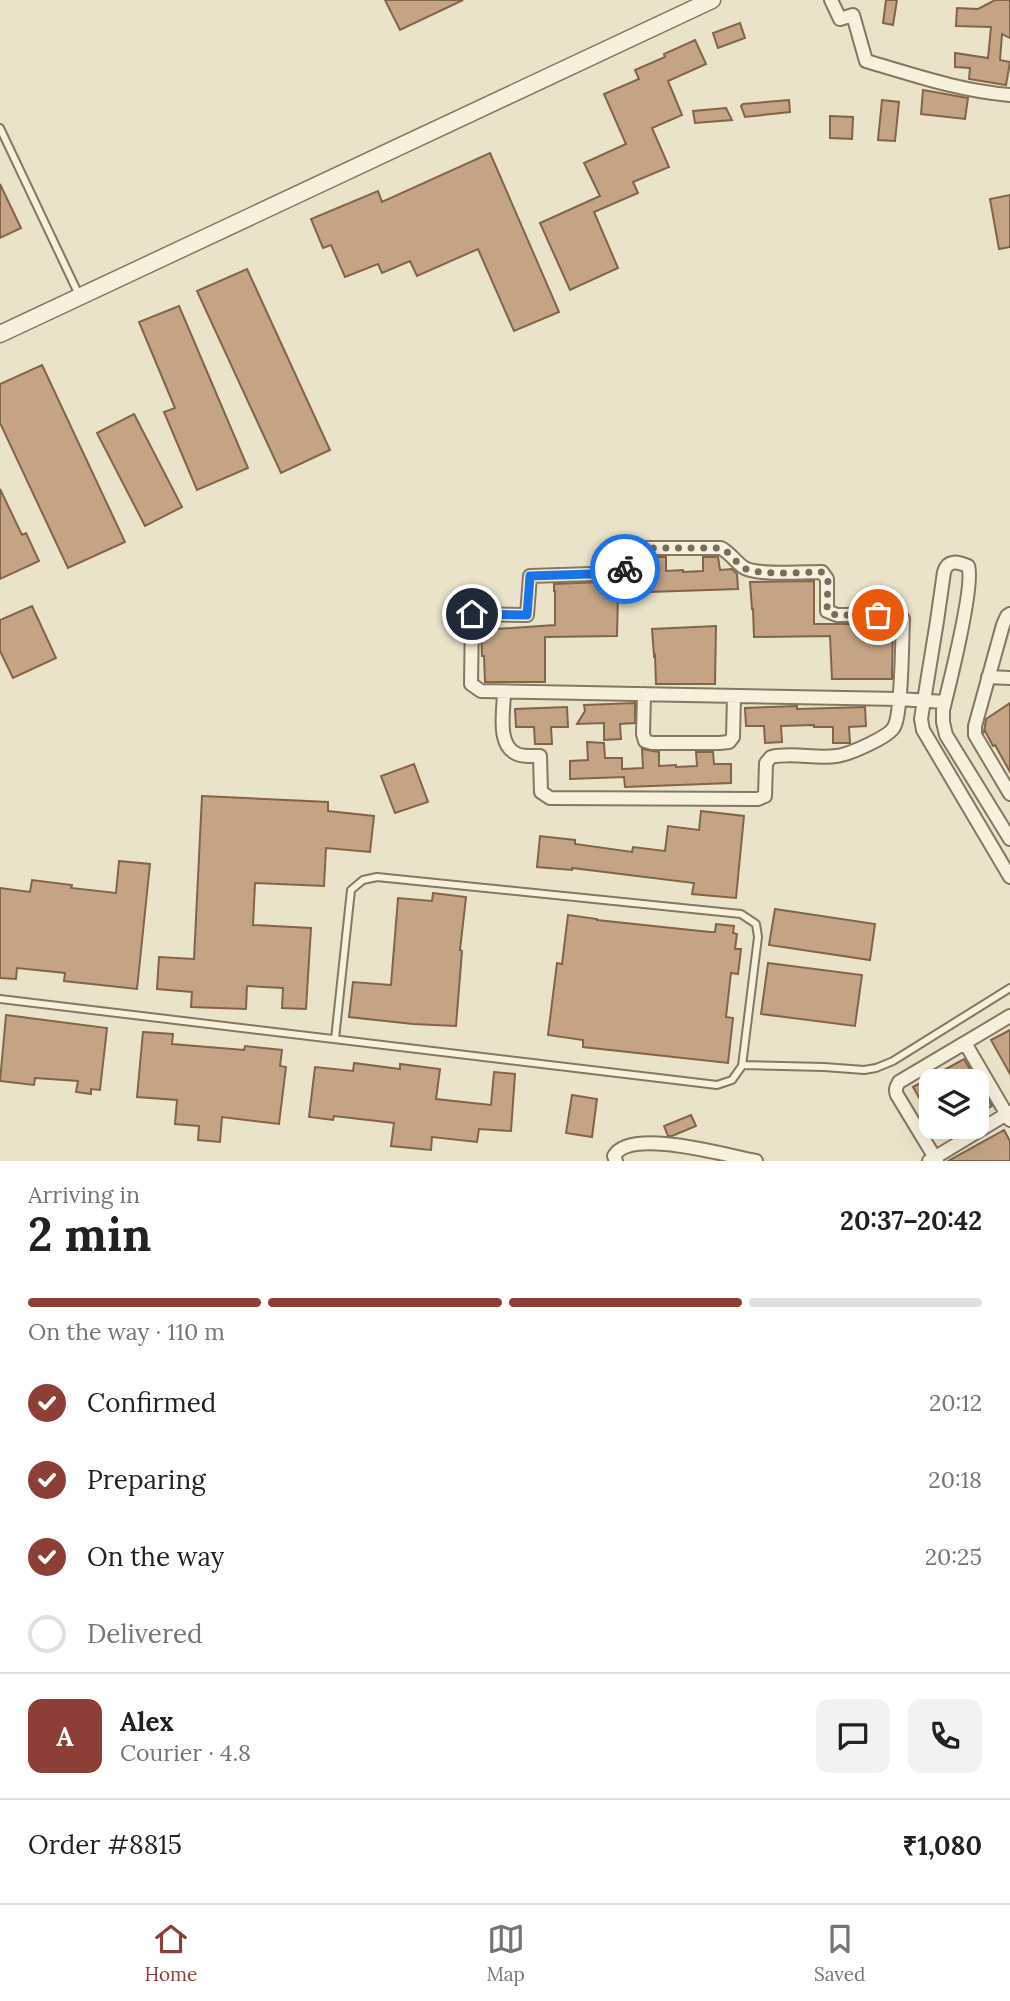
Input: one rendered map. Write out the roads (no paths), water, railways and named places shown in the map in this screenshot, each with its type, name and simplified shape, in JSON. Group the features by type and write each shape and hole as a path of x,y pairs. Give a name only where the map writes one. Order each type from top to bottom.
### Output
{"street":[{"path":"0,334 691,5 712,0"},
{"path":"831,0 840,19 853,15 866,61 927,80 1010,95"},
{"path":"504,692 503,736 506,744 520,755 540,756 541,792 550,798 758,799 765,796 766,763 771,757 835,757 890,733 896,725 899,699 903,619 900,615 836,615 827,611 828,579 822,572 755,572 744,568 722,548 645,548 639,551 621,573 530,576 527,615 472,614 471,684 481,691 504,692 899,699 925,699 945,702"},
{"path":"1010,839 946,735 943,722 971,573 968,566 960,562 951,563 946,565 921,719 926,738 1010,877"},
{"path":"940,604 965,608"},
{"path":"989,804 1010,793 975,735 975,726 1003,625 1010,614"},
{"path":"988,677 1010,678"},
{"path":"644,694 643,734 645,741 652,743 729,742 733,737 734,696"},
{"path":"965,1043 1009,1116 933,1160 895,1091 896,1086 899,1082 1010,1016"},
{"path":"615,1161 614,1156 620,1149 643,1143 663,1143 756,1161"}],"lane":[{"path":"0,128 80,297"},
{"path":"0,999 717,1085 732,1080 742,1065 758,937 756,924 741,914 377,877 363,880 351,890 335,1039"},
{"path":"742,1065 864,1070 876,1068 892,1061 1010,988"}]}
